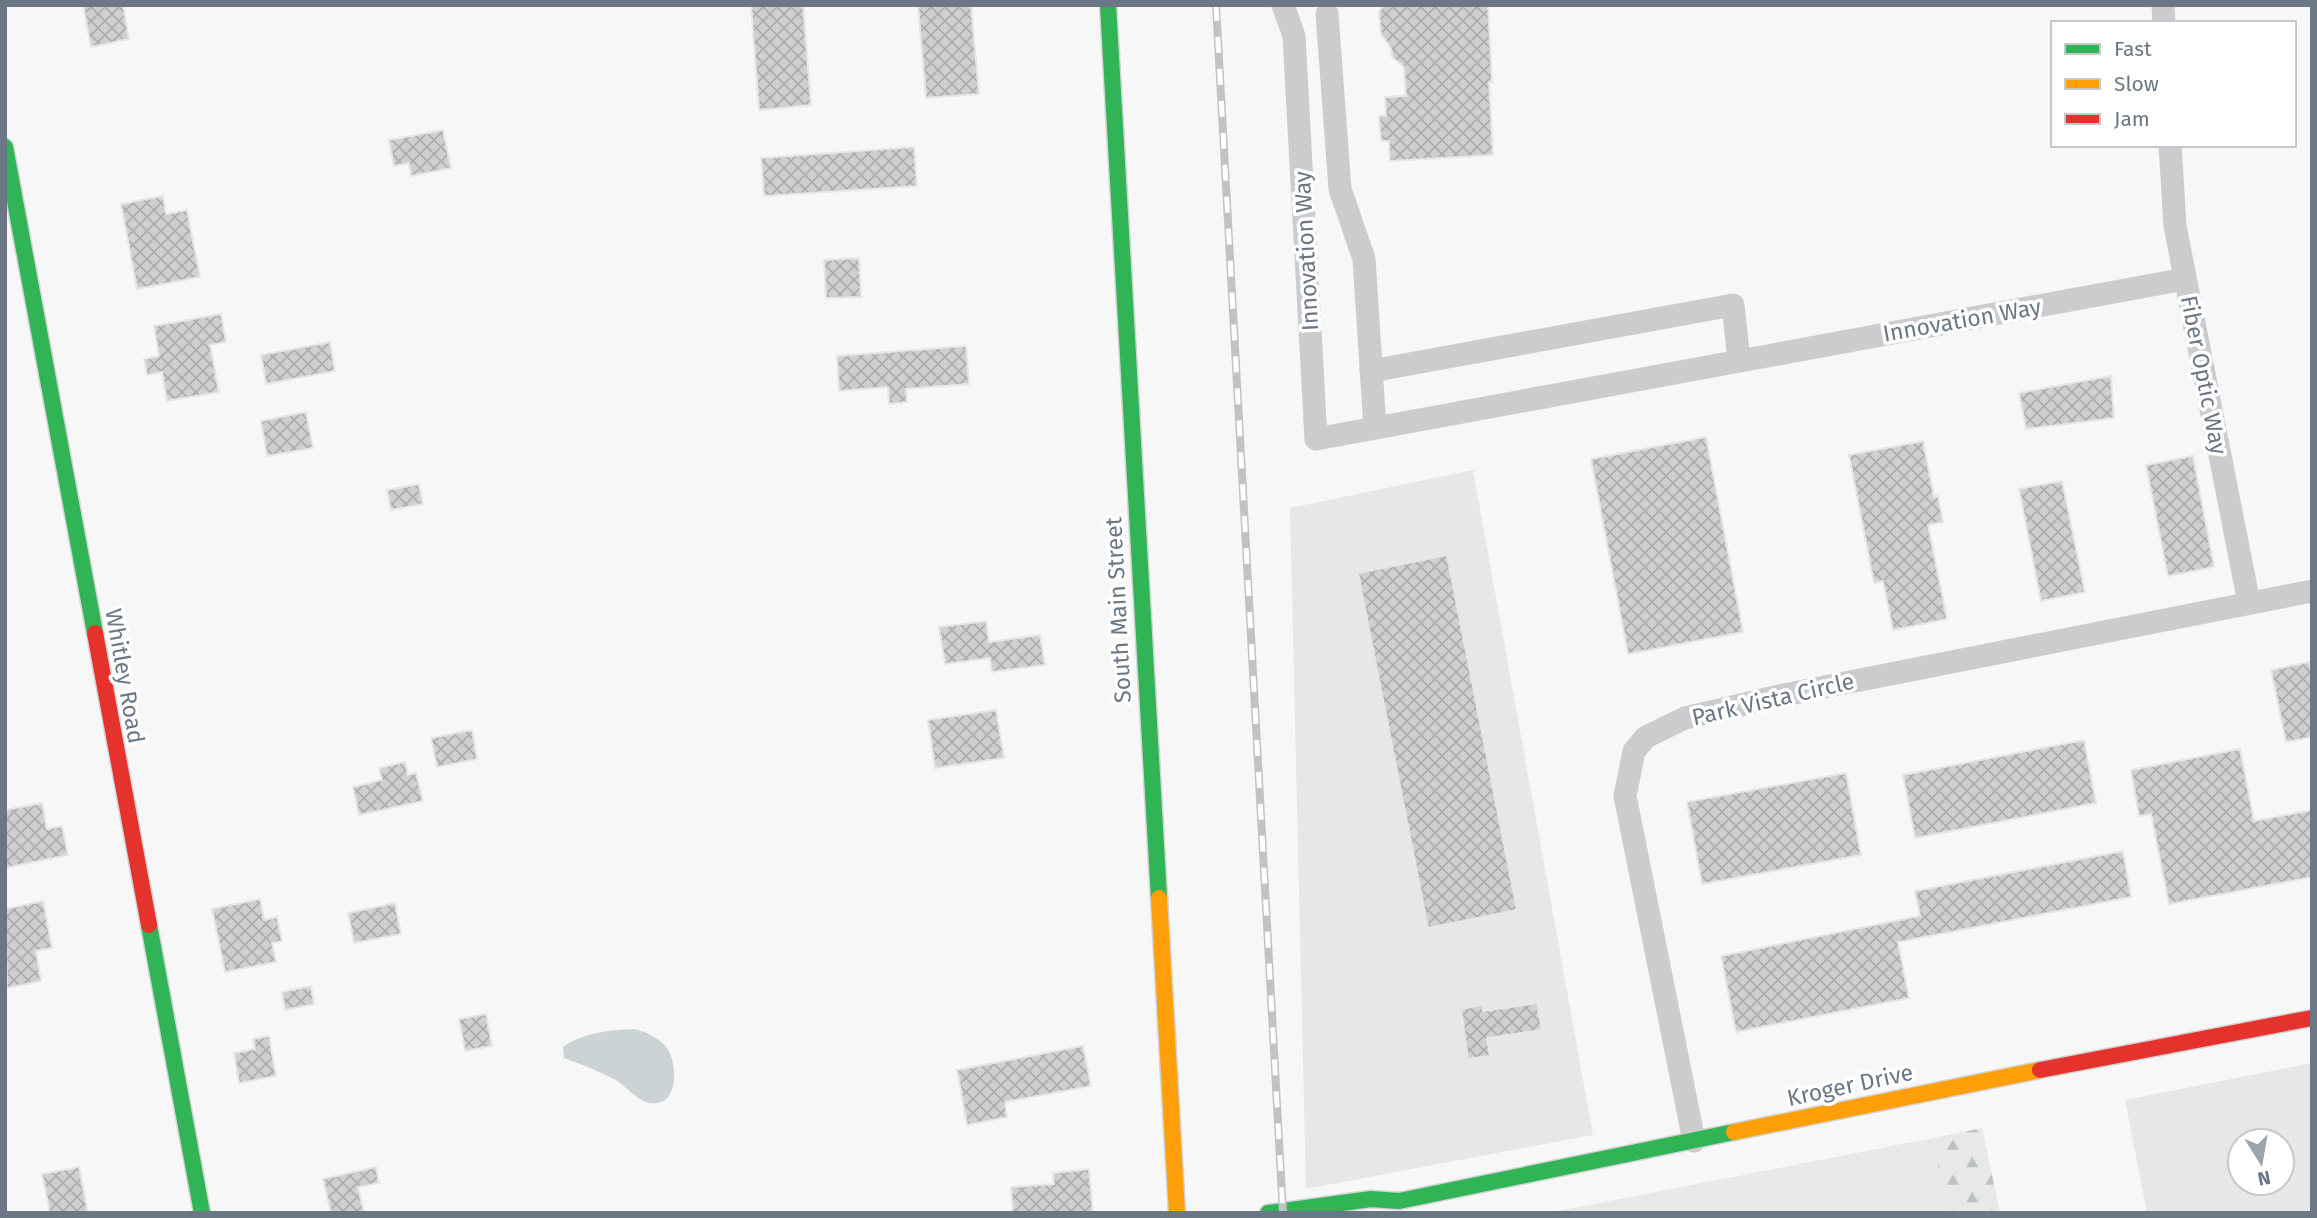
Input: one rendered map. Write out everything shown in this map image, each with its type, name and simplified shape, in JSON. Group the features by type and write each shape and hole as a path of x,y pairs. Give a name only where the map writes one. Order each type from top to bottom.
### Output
{"main road":[{"name":"South Main Street","path":"1108,5 1177,1213"},
{"name":"Whitley Road","path":"5,147 202,1213"},
{"name":"Kroger Drive","path":"1268,1213 1371,1199 1399,1201 1980,1081 2312,1018"},
{"name":"Kroger Drive","path":"1385,1213 1399,1201"}],"street":[{"path":"1285,5 1304,16 1333,10"},
{"name":"Innovation Way","path":"1285,5 1294,36 1316,439 2185,279"},
{"name":"Innovation Way","path":"1333,10 1340,189 1364,259 1375,428"},
{"name":"Fiber Optic Way","path":"2171,147 2175,226 2249,604"},
{"path":"1371,371 1732,305 1740,361"},
{"name":"Park Vista Circle","path":"1694,1141 1625,796 1634,751 1646,737 1685,718 1784,695 2312,591"}],"shaded area":[{"path":"1473,470 1593,1135 1306,1189 1290,508"},
{"path":"635,1029 656,1038 671,1055 674,1083 667,1098 660,1102 646,1102 614,1079 564,1058 563,1047 580,1038 607,1031"},
{"path":"2312,1063 2312,1213 2147,1213 2125,1100"}],"green space":[{"path":"1982,1128 2000,1213 1946,1213 1933,1138"},
{"path":"1933,1138 1946,1213 1548,1213"}],"building":[{"path":"83,5 123,5 129,39 91,47"},
{"path":"751,5 803,5 811,105 759,110"},
{"path":"918,5 971,5 979,94 926,98"},
{"path":"1383,5 1488,5 1493,155 1390,161 1389,141 1381,141 1379,116 1386,116 1385,97 1406,96 1404,67 1392,57 1391,48 1381,34 1379,12"},
{"path":"443,130 451,168 411,176 409,163 394,166 389,140"},
{"path":"914,147 917,186 764,196 761,158"},
{"path":"163,196 166,214 187,210 200,277 137,289 121,204"},
{"path":"859,258 861,297 826,298 824,260"},
{"path":"221,314 226,342 210,345 219,392 167,401 162,372 147,375 144,359 159,356 154,326"},
{"path":"330,342 335,371 266,384 261,355"},
{"path":"966,346 969,384 906,389 907,402 889,404 888,387 839,391 837,356"},
{"path":"2111,376 2114,418 2026,429 2019,393"},
{"path":"306,412 313,448 267,456 261,421"},
{"path":"1706,437 1743,632 1628,654 1591,459"},
{"path":"1923,441 1934,497 1938,496 1943,522 1928,525 1947,619 1893,630 1883,581 1874,583 1849,455"},
{"path":"2193,456 2214,567 2168,576 2146,465"},
{"path":"2062,481 2085,592 2041,601 2019,489"},
{"path":"419,484 423,504 391,510 387,490"},
{"path":"1447,555 1517,910 1428,928 1358,573"},
{"path":"986,621 989,642 1040,635 1045,665 992,672 990,658 945,664 939,627"},
{"path":"2309,662 2312,673 2312,737 2286,742 2271,670"},
{"path":"996,710 1004,758 935,768 928,720"},
{"path":"472,730 477,759 437,767 431,738"},
{"path":"2084,740 2096,803 1915,838 1903,775"},
{"path":"2240,749 2254,821 2312,810 2312,877 2169,904 2151,814 2139,816 2131,770"},
{"path":"405,762 408,775 416,773 423,801 359,815 353,787 382,780 379,768"},
{"path":"1846,773 1861,855 1702,884 1687,802"},
{"path":"42,803 47,829 62,826 68,855 5,868 5,810"},
{"path":"2123,851 2131,897 1898,942 1909,998 1736,1032 1721,956 1920,916 1915,891"},
{"path":"260,899 264,920 277,917 282,941 272,943 276,962 225,972 212,909"},
{"path":"43,901 52,948 36,951 41,981 7,988 5,909"},
{"path":"395,903 401,934 354,943 348,913"},
{"path":"311,986 314,1004 285,1010 282,992"},
{"path":"1537,1003 1542,1030 1487,1038 1490,1056 1468,1059 1461,1009 1483,1005 1483,1011"},
{"path":"486,1014 492,1046 465,1051 459,1019"},
{"path":"269,1036 276,1076 239,1083 234,1053 255,1049 253,1039"},
{"path":"1083,1046 1091,1086 1005,1102 1007,1117 967,1125 957,1070"},
{"path":"79,1167 88,1213 50,1213 42,1174"},
{"path":"376,1167 379,1183 358,1187 364,1213 331,1213 323,1179"},
{"path":"1089,1169 1093,1213 1013,1213 1011,1187 1054,1184 1053,1173"}],"railway":[{"path":"1216,5 1283,1213"}],"traffic: fast":[{"path":"1108,5 1159,898"},
{"path":"5,147 95,633"},
{"path":"149,925 202,1213"},
{"path":"1268,1213 1371,1199 1399,1201 1734,1132"}],"traffic: slow":[{"path":"1159,898 1177,1213"},
{"path":"1734,1132 2040,1070"}],"traffic: jam":[{"path":"95,633 149,925"},
{"path":"2040,1070 2312,1018"}]}
